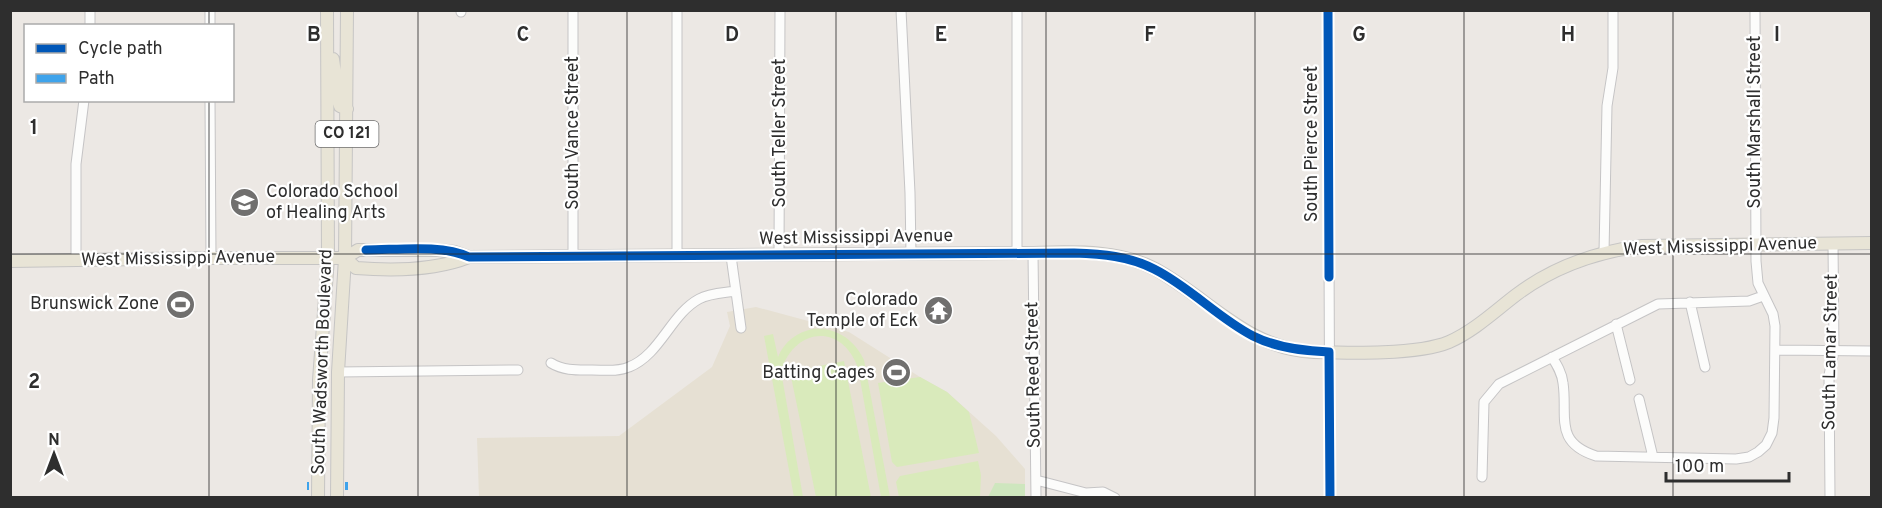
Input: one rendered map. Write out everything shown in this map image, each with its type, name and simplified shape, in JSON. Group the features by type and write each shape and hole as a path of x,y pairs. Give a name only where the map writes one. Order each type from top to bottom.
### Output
{"main road":[{"name":"South Wadsworth Boulevard","path":"318,498 319,380 328,258 327,10"},
{"name":"South Wadsworth Boulevard","path":"337,498 338,372 345,258 347,10"},
{"path":"327,32 340,106 347,109"},
{"name":"West Mississippi Avenue","path":"345,258 356,268 390,269 441,265 469,257 1101,254 1140,262 1180,284 1253,336 1289,348 1329,352 1423,349 1439,346 1469,331 1545,276 1604,252 1642,246 1872,243"},
{"name":"West Mississippi Avenue","path":"10,261 345,258 358,250 438,250 469,257"}],"street":[{"name":"South Vance Street","path":"573,10 573,255"},
{"path":"677,10 677,255"},
{"name":"South Teller Street","path":"779,255 780,10"},
{"path":"901,10 910,194 910,254"},
{"path":"1017,10 1017,253"},
{"name":"South Pierce Street","path":"1328,10 1330,498"},
{"path":"1604,252 1607,106 1613,68 1613,10"},
{"name":"South Marshall Street","path":"1653,458 1736,459 1749,457 1766,445 1772,434 1775,326 1773,314 1763,296 1756,272 1755,10"},
{"path":"76,261 76,164 84,102"},
{"path":"210,102 211,258"},
{"name":"South Lamar Street","path":"1830,498 1829,375 1834,351 1833,243"},
{"name":"South Reed Street","path":"1033,253 1036,498"},
{"path":"731,256 741,327"},
{"path":"551,363 558,368 575,370 628,368 644,357 696,301 710,295 736,291"},
{"path":"1482,477 1484,402 1499,384 1658,304 1749,301 1763,296"},
{"path":"1690,302 1705,367"},
{"path":"1616,324 1630,380"},
{"path":"1775,350 1872,351"},
{"path":"1552,357 1561,372 1563,383 1563,419 1569,439 1576,447 1596,456 1653,458 1639,399"},
{"path":"338,372 518,370"},
{"path":"1036,480 1073,494 1103,492 1115,498"}],"shaded area":[{"path":"756,307 849,332 947,392 996,436 1025,469 1025,484 995,484 988,498 479,497 477,438 619,436 712,367 730,326 727,312"}],"green space":[{"path":"813,329 829,330 844,336 855,346 864,360 890,497 881,497 858,368 851,353 841,343 819,336 807,339 797,346 788,356 781,371 803,497 794,497 764,336 773,334 778,357 792,338"},
{"path":"844,361 871,497 816,497 790,372"},
{"path":"920,377 947,392 969,412 979,453 897,467 892,462 878,383"},
{"path":"978,461 981,475 980,497 899,497 896,482 900,476"},
{"path":"995,483 1025,484 1025,497 988,497"}],"cycle path":[{"path":"1328,10 1329,277"},
{"path":"366,250 432,249 469,257 1074,253 1125,258 1167,276 1253,336 1290,348 1329,352 1330,498"}],"place":[{"name":"Colorado School of Healing Arts","path":"245,202"},
{"name":"Brunswick Zone","path":"180,304"},
{"name":"Colorado Temple of Eck","path":"939,310"},
{"name":"Batting Cages","path":"896,373"}]}
